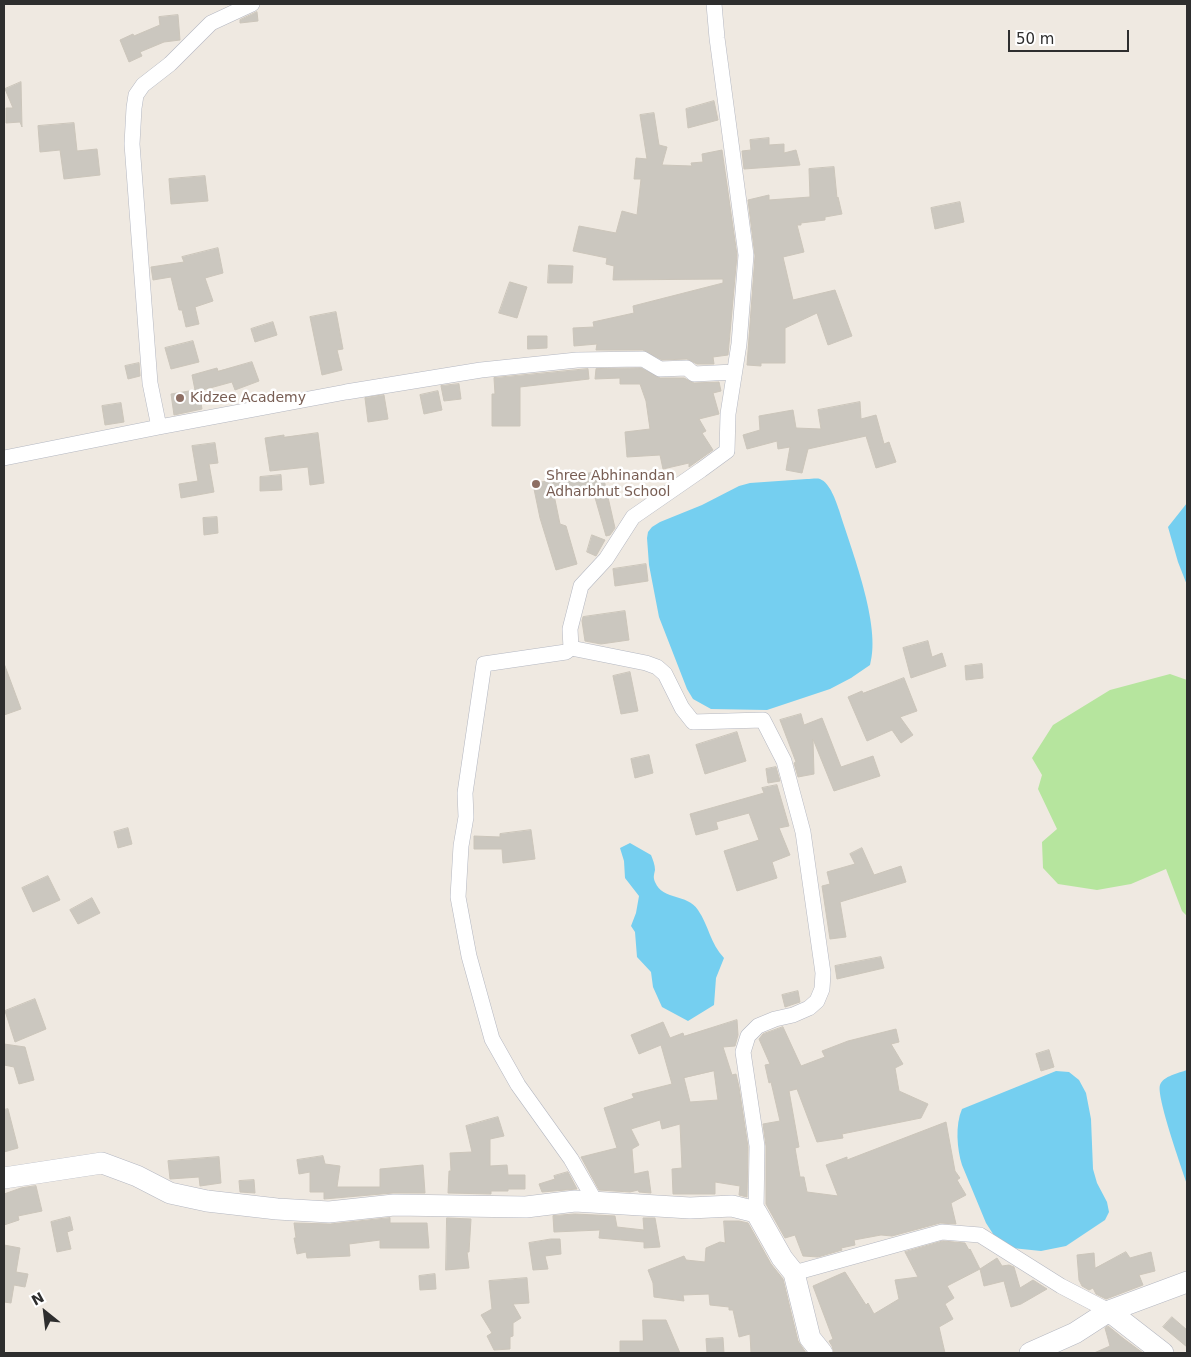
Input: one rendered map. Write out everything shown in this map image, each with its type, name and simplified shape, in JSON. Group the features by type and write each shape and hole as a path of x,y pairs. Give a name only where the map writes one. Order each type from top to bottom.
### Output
{"street":[{"path":"159,427 150,383 132,144 136,95 143,85 170,64 211,23 252,4"},
{"path":"571,648 570,629 581,586 606,559 633,517 728,450 728,414 739,344 746,255 714,4"},
{"path":"4,458 346,392 481,370 577,360 643,359 660,369 687,368 694,374 734,372"},
{"path":"571,648 566,652 484,664 466,793 466,818 461,846 458,897 469,956 492,1039 518,1084 571,1159 595,1201"},
{"path":"571,648 657,667 665,674 682,708 693,722 763,720 784,761 802,832 823,973 822,989 817,1000 809,1008 758,1026 748,1036 743,1052 757,1146 756,1212 782,1258 794,1273 810,1338 822,1353"},
{"path":"4,1178 102,1163 137,1176 170,1193 207,1201 277,1209 329,1212 394,1205 526,1207 575,1201 595,1201 690,1208 732,1206 756,1212"},
{"path":"794,1273 942,1232 980,1236 1061,1286 1108,1312 1163,1353"},
{"path":"1030,1353 1075,1333 1108,1312 1187,1282"}],"green space":[{"path":"1170,674 1187,680 1187,916 1182,911 1166,869 1131,884 1097,890 1058,884 1043,868 1042,842 1057,829 1038,789 1042,775 1032,758 1053,725 1110,690"}],"water":[{"path":"807,479 824,481 838,506 869,609 873,649 870,665 830,689 767,710 711,709 693,699 687,689 659,617 649,565 648,532 660,522 702,505 739,486 750,483"},
{"path":"1187,503 1187,585 1168,527"},
{"path":"630,843 651,855 655,868 654,879 659,888 669,895 688,901 698,910 719,952 724,958 716,978 714,1005 688,1021 662,1007 653,987 651,972 637,957 635,932 631,926 639,896 625,878 624,861 620,848"},
{"path":"1187,1070 1187,1184 1170,1133 1162,1103 1160,1085 1164,1079"},
{"path":"1056,1071 1069,1072 1079,1080 1086,1093 1091,1119 1093,1169 1097,1183 1107,1202 1109,1212 1105,1220 1066,1246 1041,1251 1012,1248 997,1240 986,1223 962,1165 959,1152 958,1122 962,1109"}],"building":[{"path":"257,12 258,21 240,23 240,20"},
{"path":"178,15 180,40 164,42 140,52 142,56 129,62 120,40 160,25 159,17"},
{"path":"21,82 22,127 20,122 6,123 6,108 13,108 5,89"},
{"path":"714,101 718,120 688,128 686,109"},
{"path":"654,113 659,145 667,147 662,165 692,166 691,163 703,162 702,154 722,150 737,255 728,355 713,357 714,364 697,364 687,359 662,360 643,350 596,350 597,344 574,346 573,328 594,327 593,322 634,313 633,306 723,283 723,279 613,280 614,266 606,264 607,258 573,251 579,226 616,233 622,211 637,215 641,179 634,179 636,158 647,159 640,115"},
{"path":"74,123 77,151 97,149 100,175 64,179 60,150 40,152 38,126"},
{"path":"769,138 769,145 784,144 784,153 796,150 800,165 744,169 742,151 751,150 750,140"},
{"path":"834,167 837,198 842,214 825,217 825,220 797,225 804,252 783,257 793,300 835,290 852,336 828,345 817,313 785,328 785,363 761,363 761,366 747,365 755,256 748,200 769,195 769,200 810,197 809,169"},
{"path":"205,176 208,201 171,204 169,179"},
{"path":"960,202 964,222 935,229 931,208"},
{"path":"218,248 223,273 205,278 213,301 195,307 199,324 186,327 182,310 179,310 171,277 153,280 151,267 184,262 182,257"},
{"path":"549,265 573,266 572,283 548,283"},
{"path":"510,282 527,287 517,318 499,313"},
{"path":"336,312 343,349 337,350 342,370 322,375 310,317"},
{"path":"273,322 277,335 255,342 251,329"},
{"path":"528,336 547,336 547,348 528,349"},
{"path":"193,341 199,362 171,369 165,348"},
{"path":"252,362 259,381 235,390 232,382 199,391 202,409 174,415 171,394 195,390 192,375 217,368 218,371"},
{"path":"139,363 140,376 128,379 125,366"},
{"path":"641,368 660,378 684,378 694,383 719,382 721,391 713,393 719,414 699,419 706,431 702,433 713,450 689,467 689,463 663,469 660,455 627,457 625,432 650,429 646,401 640,384 620,384 620,378 595,379 596,369"},
{"path":"588,369 589,379 520,387 520,426 492,426 492,394 495,394 494,378"},
{"path":"459,384 461,399 444,401 441,386"},
{"path":"438,391 442,410 424,414 420,395"},
{"path":"384,395 388,419 368,422 365,398"},
{"path":"860,402 861,419 876,415 884,444 889,442 896,462 876,468 866,436 808,449 802,473 786,470 790,447 778,449 777,441 747,449 743,435 760,430 759,416 793,410 796,428 821,429 818,410"},
{"path":"121,403 124,422 105,425 102,406"},
{"path":"318,433 324,483 310,485 308,467 270,471 265,438"},
{"path":"215,443 218,463 209,464 214,492 181,498 179,484 198,481 192,446"},
{"path":"602,471 615,528 610,535 606,536 592,487 554,495 560,524 566,526 577,564 556,570 540,518 533,484"},
{"path":"281,475 282,490 260,491 260,477"},
{"path":"217,517 218,533 204,535 203,518"},
{"path":"592,535 605,540 596,556 587,552"},
{"path":"646,564 648,581 615,586 613,569"},
{"path":"625,611 629,640 601,644 585,641 583,617"},
{"path":"928,641 932,657 942,653 946,666 911,678 903,648"},
{"path":"982,664 983,678 966,680 965,666"},
{"path":"4,667 21,709 4,715"},
{"path":"630,672 638,711 621,714 613,676"},
{"path":"904,678 917,711 900,717 913,735 901,743 892,730 867,741 848,697"},
{"path":"801,714 804,725 822,718 841,767 873,756 880,776 834,791 813,739 814,774 798,777 794,763 796,762 780,720"},
{"path":"737,732 746,761 705,774 696,745"},
{"path":"649,755 653,773 635,778 631,759"},
{"path":"776,767 780,781 768,783 766,769"},
{"path":"777,785 789,826 779,828 790,855 772,862 777,878 737,891 724,851 759,840 749,813 716,822 718,829 696,835 690,814 764,793 762,788"},
{"path":"128,828 132,844 118,848 114,832"},
{"path":"531,830 535,859 503,863 502,849 474,849 474,836 500,837 500,834"},
{"path":"862,848 874,875 901,866 906,882 840,902 846,937 830,939 822,886 830,884 827,872 855,864 850,854"},
{"path":"48,876 60,900 33,912 22,888"},
{"path":"92,898 100,913 78,924 70,910"},
{"path":"881,957 884,968 837,979 835,966"},
{"path":"798,991 800,1002 785,1007 782,995"},
{"path":"35,999 46,1029 15,1042 5,1011"},
{"path":"737,1020 738,1035 735,1046 723,1047 732,1075 736,1074 739,1087 748,1147 747,1197 739,1195 740,1186 715,1182 715,1194 673,1194 672,1169 682,1168 680,1124 662,1129 660,1120 631,1129 639,1145 632,1149 634,1174 648,1171 651,1193 639,1192 638,1190 630,1192 599,1190 581,1157 617,1148 604,1108 634,1098 632,1094 672,1084 661,1045 639,1054 631,1035 663,1022 670,1038 683,1033 684,1036","holes":["714,1071 718,1100 690,1102 684,1078"]},
{"path":"783,1027 801,1066 825,1057 822,1051 848,1041 896,1029 899,1042 891,1044 903,1064 895,1068 899,1091 928,1104 921,1118 842,1134 843,1138 817,1142 797,1089 789,1091 799,1147 795,1148 800,1177 804,1177 807,1192 838,1196 826,1165 847,1157 847,1160 946,1122 955,1171 960,1178 957,1180 966,1195 951,1203 956,1224 940,1223 892,1236 881,1235 854,1240 855,1245 818,1257 803,1256 795,1235 785,1238 766,1204 766,1146 763,1124 780,1121 765,1065 770,1064 759,1039 763,1034"},
{"path":"4,1044 25,1047 34,1080 19,1084 14,1067 4,1065"},
{"path":"1049,1050 1054,1067 1041,1071 1036,1054"},
{"path":"8,1109 18,1148 4,1152 4,1110"},
{"path":"498,1117 504,1136 490,1139 490,1166 507,1165 508,1175 525,1175 525,1189 491,1191 491,1194 448,1193 449,1171 451,1171 450,1153 472,1152 466,1126"},
{"path":"323,1156 325,1164 340,1166 337,1187 380,1187 380,1169 423,1165 425,1193 393,1193 324,1199 324,1192 310,1192 310,1172 299,1174 297,1160"},
{"path":"219,1157 221,1183 200,1186 199,1177 170,1179 168,1161"},
{"path":"568,1172 577,1189 542,1192 539,1184 555,1179 554,1176"},
{"path":"254,1180 255,1193 240,1192 239,1181"},
{"path":"36,1186 42,1211 18,1216 19,1220 4,1225 4,1194 21,1188"},
{"path":"575,1214 615,1216 617,1227 644,1230 643,1218 655,1218 660,1247 644,1248 644,1242 599,1238 600,1230 554,1232 553,1216"},
{"path":"70,1217 73,1230 67,1232 71,1249 57,1252 51,1222"},
{"path":"390,1218 390,1223 427,1223 429,1248 380,1248 380,1240 349,1244 350,1256 307,1258 306,1252 297,1254 294,1223 330,1224"},
{"path":"447,1218 471,1219 469,1252 467,1252 469,1268 446,1270"},
{"path":"724,1221 748,1223 771,1264 783,1279 798,1341 806,1353 751,1353 750,1334 739,1337 733,1310 729,1310 729,1307 710,1305 709,1294 683,1295 684,1301 654,1297 653,1283 648,1270 684,1256 686,1260 705,1262 706,1248 720,1242 725,1243"},
{"path":"560,1239 561,1254 545,1256 548,1269 533,1270 529,1243"},
{"path":"943,1241 965,1243 980,1269 947,1286 954,1298 945,1304 953,1319 939,1327 945,1353 834,1353 829,1341 833,1339 813,1286 845,1272 874,1314 899,1299 895,1280 918,1277 905,1252"},
{"path":"4,1245 20,1248 16,1272 28,1274 25,1287 14,1285 11,1303 4,1302"},
{"path":"1126,1252 1130,1258 1151,1252 1155,1271 1139,1275 1143,1285 1106,1299 1096,1294 1093,1288 1089,1290 1082,1286 1079,1280 1077,1255 1094,1253 1095,1268"},
{"path":"997,1258 1002,1266 1009,1265 1014,1267 1020,1288 1033,1280 1047,1289 1021,1304 1011,1307 1004,1281 984,1286 980,1269"},
{"path":"435,1274 436,1289 420,1290 419,1276"},
{"path":"527,1278 529,1303 513,1304 521,1318 513,1323 510,1349 494,1350 487,1336 492,1333 481,1315 492,1309 489,1281"},
{"path":"1172,1317 1187,1330 1187,1347 1163,1327"},
{"path":"643,1320 666,1320 680,1353 620,1353 620,1341 643,1341"},
{"path":"1108,1326 1143,1353 1094,1353 1110,1346 1105,1328"},
{"path":"723,1338 724,1353 707,1353 706,1339"}],"place":[{"name":"Kidzee Academy","path":"180,398"},
{"name":"Shree Abhinandan Adharbhut School","path":"536,484"}]}
